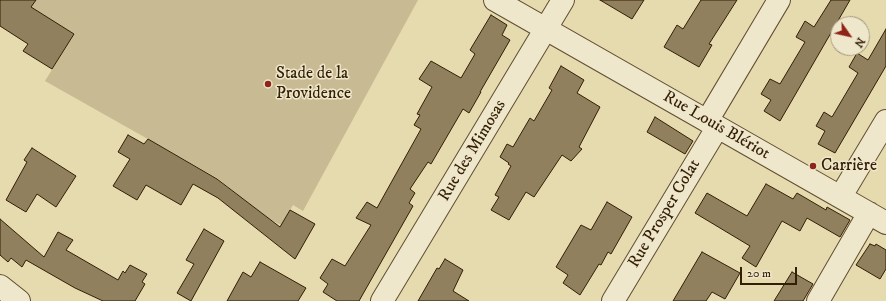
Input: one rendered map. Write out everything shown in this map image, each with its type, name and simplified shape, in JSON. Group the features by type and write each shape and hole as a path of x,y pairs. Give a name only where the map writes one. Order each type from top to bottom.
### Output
{"street":[{"name":"Rue Louis Blériot","path":"495,0 841,196 877,218"},
{"name":"Rue des Mimosas","path":"382,301 563,0"},
{"name":"Rue Prosper Colat","path":"613,301 712,124 779,0"},
{"path":"841,196 886,121"},
{"path":"818,301 877,218"},
{"path":"0,286 19,301"}],"shaded area":[{"name":"Stade de la Providence","path":"32,0 418,0 303,211 293,205 281,225 269,219 217,178 45,81 74,34 28,6"}],"building":[{"path":"0,0 36,0 31,7 74,34 52,69 23,51 28,44 0,26"},
{"path":"600,0 644,0 632,19"},
{"path":"701,0 737,0 709,44 712,45 699,67 664,47 677,25 683,29"},
{"path":"831,0 850,0 841,16 830,16 830,35 780,121 764,111 771,100 761,94 770,79 780,84 805,42 796,37 805,21 814,27"},
{"path":"491,15 507,25 502,35 510,40 469,113 463,109 431,164 428,162 410,189 415,193 409,203 413,206 359,301 337,301 323,292 328,284 320,278 332,259 345,266 371,225 356,218 367,202 377,208 421,129 414,125 420,115 417,114 432,87 419,79 431,61 461,78 475,54 470,50"},
{"path":"886,29 886,66 835,153 818,144 825,131 816,126 824,112 832,117 858,73 849,67 855,56 862,56 868,60"},
{"path":"561,66 584,80 577,93 600,107 579,147 582,149 571,161 562,155 534,197 526,192 509,220 491,210 499,197 495,195 511,166 500,157 507,144 513,147 530,118 534,121 552,90 549,88"},
{"path":"655,117 693,141 685,154 647,132"},
{"path":"128,135 144,144 148,139 217,179 280,227 290,210 315,224 295,259 218,198 193,184 181,205 146,185 137,200 113,186 130,159 118,152"},
{"path":"32,148 76,176 56,207 37,194 26,212 6,200 27,162 24,160"},
{"path":"766,184 793,199 797,193 826,210 827,207 850,220 840,237 807,218 800,231 782,221 756,267 742,258 750,246 695,213 707,193 747,216"},
{"path":"607,202 632,217 611,254 608,252 601,265 599,264 580,295 563,283 568,275 556,267 581,225 591,230"},
{"path":"0,219 44,257 58,232 73,240 66,250 118,280 123,271 125,273 130,265 147,274 142,282 145,284 135,301 103,301 75,288 26,260 22,267 11,258 8,262 0,255"},
{"path":"204,229 224,241 191,301 177,293 194,264 186,260"},
{"path":"870,244 875,246 876,244 886,250 886,269 880,279 856,265"},
{"path":"702,252 740,273 725,299 712,292 706,301 673,301"},
{"path":"445,259 463,270 453,291 469,301 418,301 437,268 439,269"},
{"path":"260,262 306,288 298,301 227,301 243,272 251,277"},
{"path":"792,272 813,284 803,301 774,301"}],"place":[{"name":"Stade de la Providence","path":"268,84"},
{"name":"Carrière","path":"813,166"}]}
